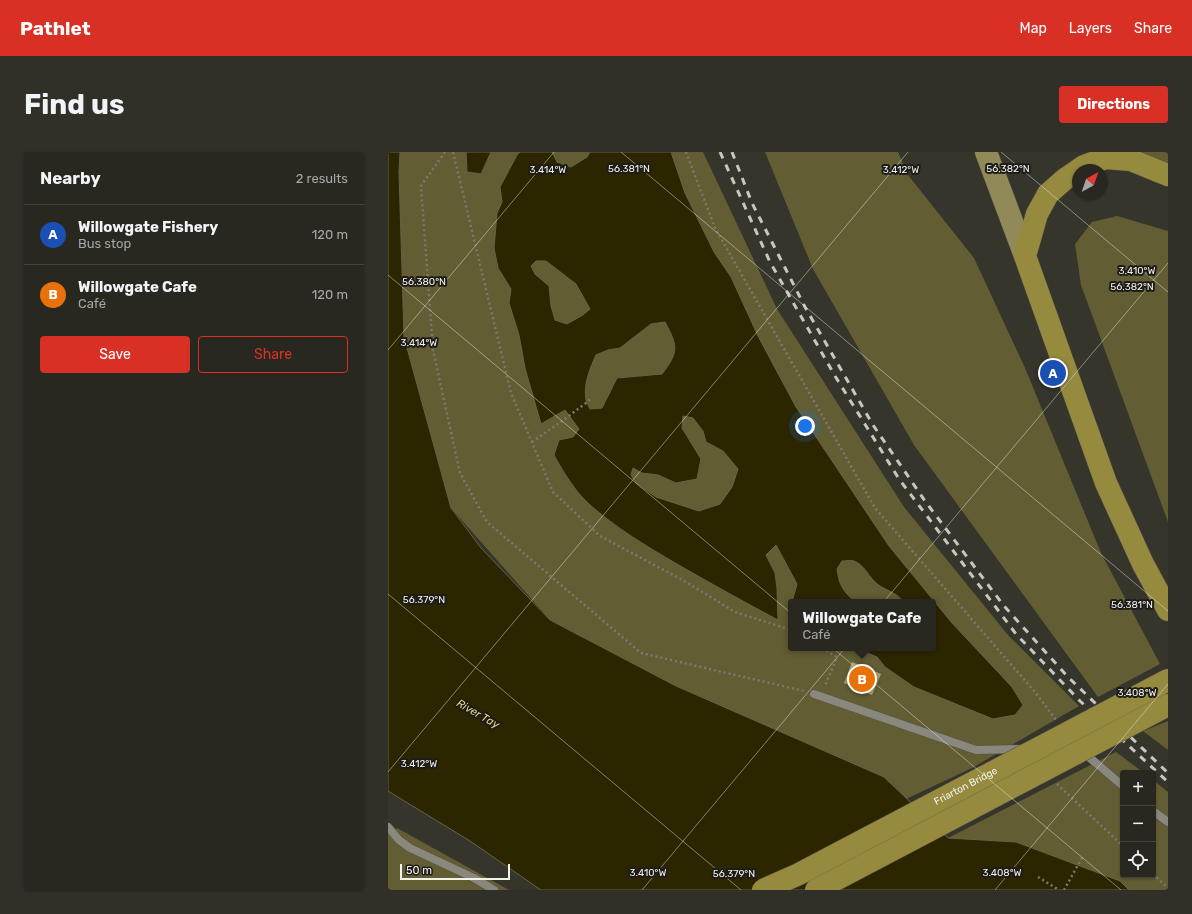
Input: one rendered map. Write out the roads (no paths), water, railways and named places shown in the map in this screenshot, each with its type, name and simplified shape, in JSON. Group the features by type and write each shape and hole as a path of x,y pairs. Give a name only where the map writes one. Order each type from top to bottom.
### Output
{"highway":[{"path":"1168,176 1126,156 1106,158 1084,166 1065,179 1048,194 1037,214 1025,256 1106,483 1143,564 1168,610"},
{"name":"Friarton Bridge","path":"764,890 799,874 1168,680"},
{"path":"816,890 1168,706"}],"main road":[{"path":"986,152 1025,256"}],"lane":[{"path":"817,695 976,750 1060,747"},
{"path":"1076,746 1120,783"},
{"path":"1156,814 1168,822"},
{"path":"388,828 399,840 410,848 474,878 494,890"}],"water":[{"name":"River Tay","path":"388,152 400,152 399,172 404,337 451,508 481,548 550,620 676,686 884,777 948,838 1016,842 1120,881 1129,890 541,890 470,841 388,791"},
{"path":"466,152 491,152 481,174 467,172"},
{"path":"520,152 552,152 557,162 571,167 587,157 590,152 671,152 685,193 714,252 731,277 758,336 796,407 889,546 932,599 901,599 877,584 863,568 854,561 842,561 837,569 839,579 842,587 852,599 793,599 797,584 776,545 766,555 775,573 778,620 665,557 621,529 589,504 570,481 554,455 559,440 573,437 579,429 565,410 541,424 525,368 519,335 509,303 511,289 498,268 494,248 497,213 502,202 500,187","holes":["536,261 546,261 576,284 590,309 583,315 567,324 555,320 551,306 549,286 535,274 531,266","665,322 672,337 675,349 668,366 662,374 617,378 602,408 590,409 586,401 585,388 589,371 596,355 608,350 620,348 651,324","683,416 693,418 703,431 706,442 723,451 738,469 732,487 720,504 699,511 656,497 636,483 631,475 633,468 642,473 658,475 676,483 697,479 701,459 682,428"]},
{"path":"936,603 952,623 1012,687 1023,705 1015,715 993,719 914,687 885,667 877,657 863,651 936,651"}],"railway":[{"path":"720,152 770,262 835,376 899,479 1016,634 1080,701 1168,782"},
{"path":"732,152 752,203 805,307 873,425 925,501 1004,606 1068,677 1168,773"}],"place":[{"name":"Willowgate Fishery","path":"1053,373"},
{"name":"Willowgate Cafe","path":"862,679"}]}
